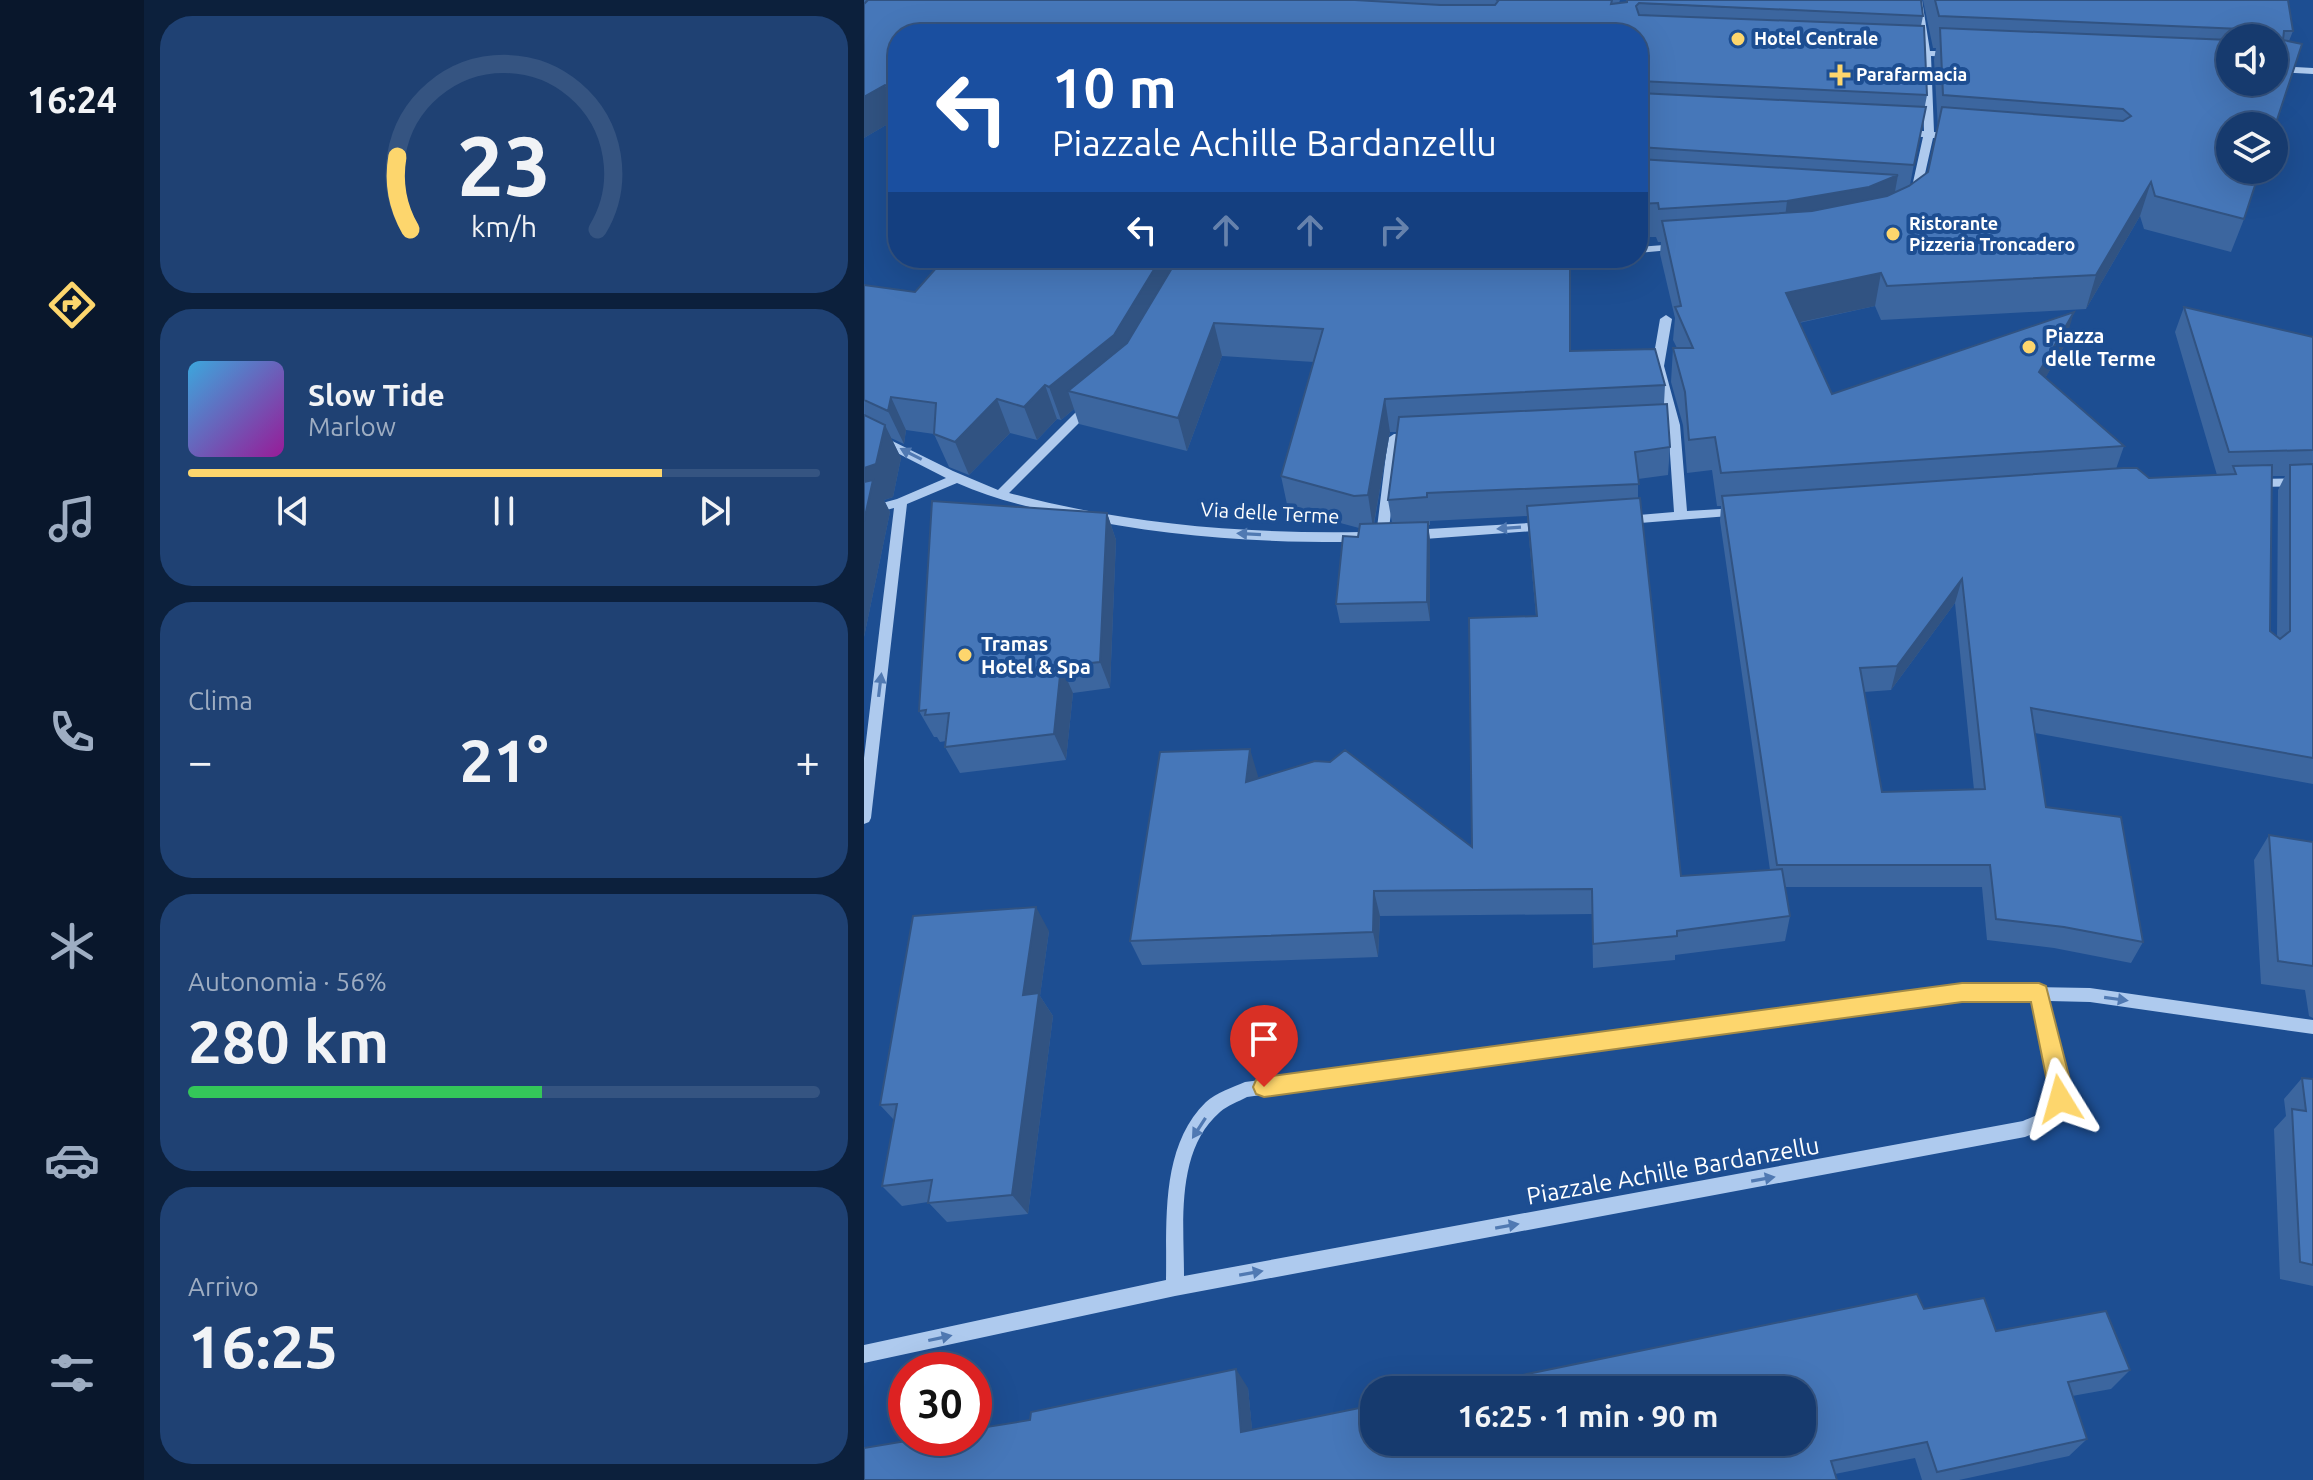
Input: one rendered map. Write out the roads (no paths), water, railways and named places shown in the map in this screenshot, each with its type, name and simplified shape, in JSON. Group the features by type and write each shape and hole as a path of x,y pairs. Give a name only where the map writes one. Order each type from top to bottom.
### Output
{"street":[{"path":"1898,203 1914,204 1929,134 1926,53 1918,0"},
{"path":"1896,52 1972,55"},
{"path":"2288,62 2289,69 2313,71"},
{"path":"1883,132 1960,137"},
{"path":"1648,249 1684,247"},
{"path":"1666,319 1658,366 1674,425 1681,516"},
{"path":"1000,495 1076,416 1098,399"},
{"path":"1658,426 1674,425"},
{"name":"Via delle Terme","path":"864,431 958,478 1000,495 1100,518 1233,533 1322,538 1563,524"},
{"path":"1382,536 1394,438 1425,437"},
{"path":"864,512 901,502 958,478"},
{"path":"2243,483 2313,482"},
{"path":"2269,483 2269,498"},
{"path":"864,818 901,502"},
{"path":"1607,521 1760,511"},
{"path":"1175,1287 1179,1172 1193,1136 1213,1107 1245,1090 1962,993 2090,995 2313,1027"},
{"name":"Piazzale Achille Bardanzellu","path":"864,1354 1175,1287 2025,1129 2051,1115 2060,1099 2059,1080 2039,993"}],"place":[{"name":"Hotel Centrale","path":"1738,39"},
{"name":"Parafarmacia","path":"1840,75"},
{"name":"Ristorante Pizzeria Troncadero","path":"1893,234"},
{"name":"Piazza delle Terme","path":"2029,347"},
{"name":"Tramas Hotel & Spa","path":"965,655"}]}
